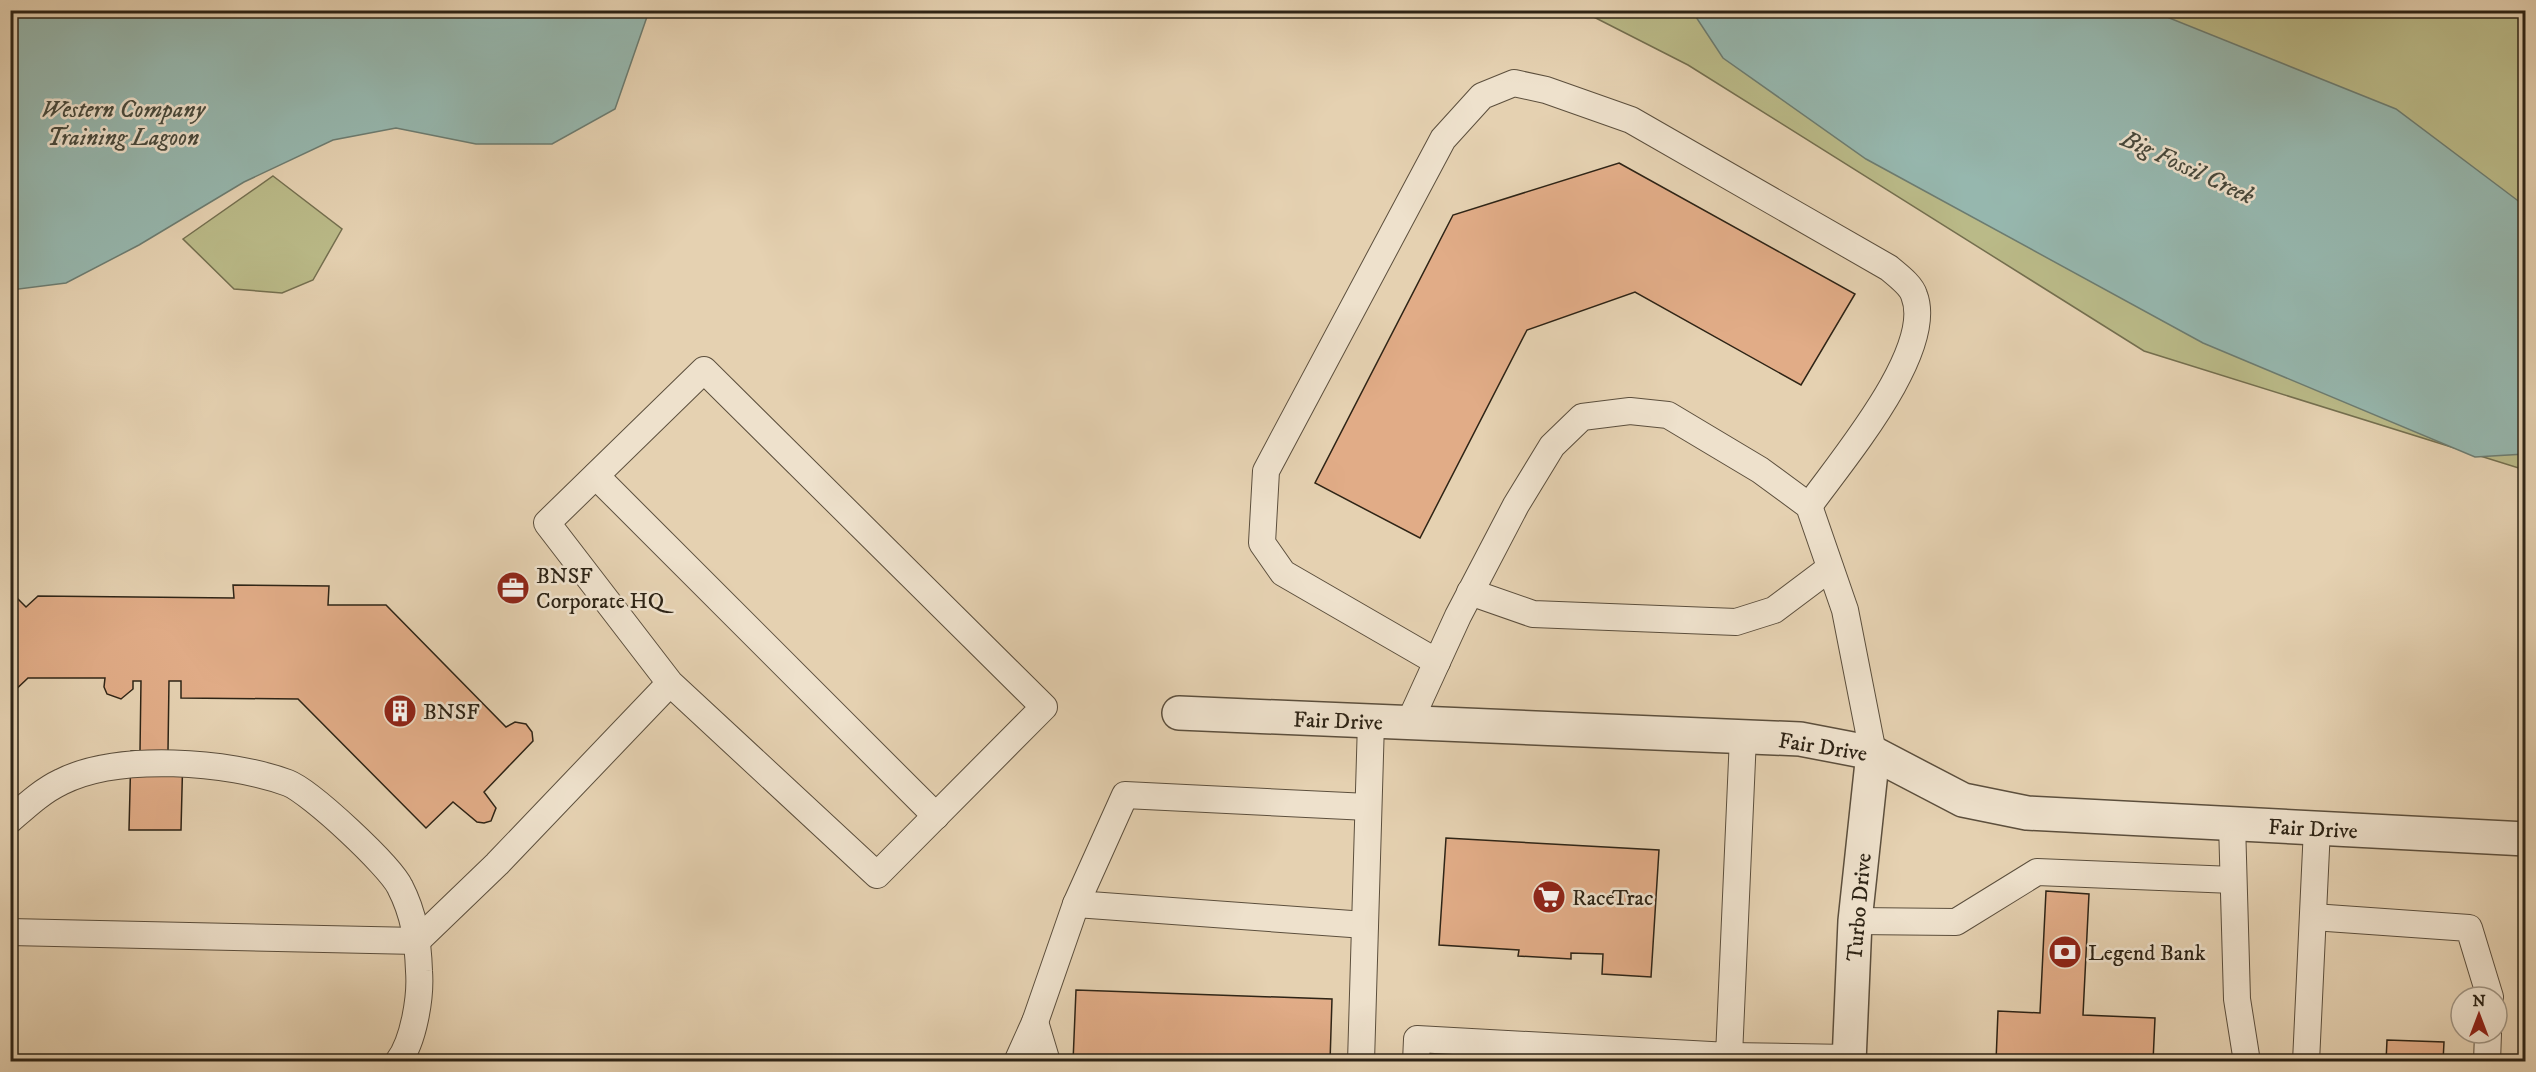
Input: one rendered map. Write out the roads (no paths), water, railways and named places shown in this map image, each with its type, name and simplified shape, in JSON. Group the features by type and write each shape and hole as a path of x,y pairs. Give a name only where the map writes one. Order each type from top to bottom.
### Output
{"street":[{"name":"Fair Drive","path":"1179,713 1800,739 1874,753 1963,800 2027,813 2526,839"},
{"name":"Turbo Drive","path":"1849,1060 1855,921 1874,753"}],"lane":[{"path":"1437,662 1283,573 1262,543 1266,471 1443,139 1482,96 1514,83 1546,90 1631,120 1889,268 1914,293 1919,324 1894,387 1809,506"},
{"path":"704,370 1044,707 877,875 670,682 547,523 704,370"},
{"path":"1409,723 1470,592 1516,505 1551,446 1582,417 1630,411 1668,415 1760,470 1809,506 1845,610 1874,753"},
{"path":"596,476 936,816"},
{"path":"1470,592 1533,614 1736,621 1774,610 1830,568"},
{"path":"10,932 417,941 497,864 670,682"},
{"path":"1361,1062 1371,722"},
{"path":"1729,1059 1743,737"},
{"path":"10,820 31,801 61,781 95,770 161,761 224,768 289,783 332,814 399,885 414,920 420,993 405,1053 398,1062"},
{"path":"1017,1062 1035,1022 1076,904 1125,795 1368,807"},
{"path":"2232,824 2237,999 2247,1062"},
{"path":"2306,1062 2317,828"},
{"path":"1855,921 1956,922 2037,872 2233,880"},
{"path":"1076,904 1365,925"},
{"path":"2313,917 2469,928 2486,985"},
{"path":"1035,1022 1047,1062"},
{"path":"1416,1062 1417,1039 1729,1059 1849,1060"},
{"path":"2487,1062 2488,1045"}],"water":[{"name":"Western Company Training Lagoon","path":"10,11 649,11 615,109 552,144 476,144 396,128 333,140 244,182 139,245 66,283 11,290"},
{"name":"Big Fossil Creek","path":"1692,11 2152,11 2396,109 2525,206 2525,454 2475,457 2203,343 1866,159 1723,58"}],"place":[{"name":"BNSF Corporate HQ","path":"513,588"},
{"name":"BNSF","path":"400,711"},
{"name":"RaceTrac","path":"1549,897"},
{"name":"Legend Bank","path":"2065,952"}]}
